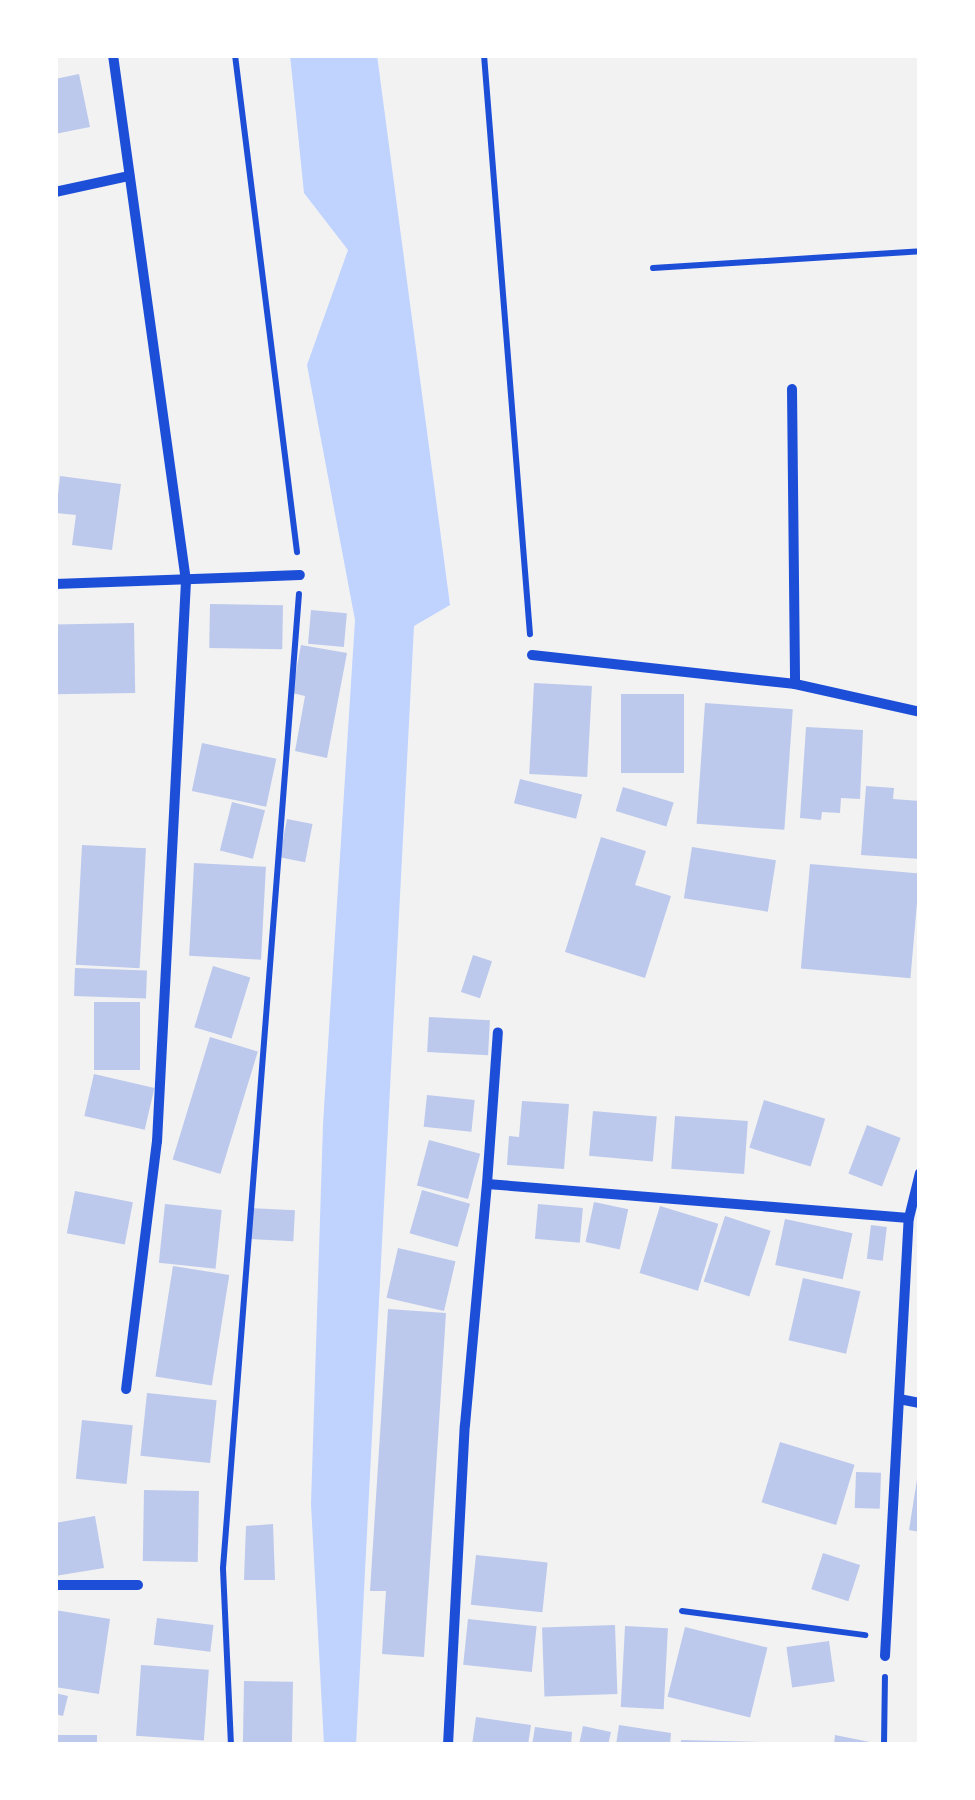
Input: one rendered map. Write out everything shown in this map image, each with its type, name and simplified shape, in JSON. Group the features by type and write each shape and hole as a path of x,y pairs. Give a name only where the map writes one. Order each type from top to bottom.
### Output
{"street":[{"path":"112,55 186,580 157,1141 126,1389"},
{"path":"55,192 129,176"},
{"path":"792,389 795,684"},
{"path":"55,584 300,574"},
{"path":"532,655 795,684 920,712"},
{"path":"448,1745 465,1425 498,1032"},
{"path":"886,1656 909,1218 920,1173"},
{"path":"487,1184 909,1218"},
{"path":"899,1399 920,1403"},
{"path":"55,1585 138,1586"}],"path":[{"path":"231,1745 222,1568 300,574 236,55"},
{"path":"484,55 532,655"},
{"path":"653,268 920,251"},
{"path":"682,1611 886,1638"},
{"path":"884,1745 886,1656"}],"water":[{"path":"290,55 377,55 450,605 414,626 356,1745 324,1745 311,1504 323,1124 355,620 307,365 348,250 304,193"}],"building":[{"path":"79,74 90,127 55,134 55,79"},
{"path":"60,476 121,484 112,550 72,545 76,515 56,513"},
{"path":"210,604 283,605 282,649 209,648"},
{"path":"311,610 347,613 344,647 308,644"},
{"path":"134,623 135,693 56,694 55,624"},
{"path":"301,645 347,653 327,758 295,751 305,696 292,693"},
{"path":"534,683 592,686 587,777 529,774"},
{"path":"621,694 684,694 684,773 621,773"},
{"path":"705,703 793,709 784,830 697,824"},
{"path":"806,727 863,730 860,799 841,798 840,813 822,812 821,820 800,818"},
{"path":"202,743 276,759 266,807 192,791"},
{"path":"520,779 582,794 576,819 514,803"},
{"path":"866,786 894,788 893,799 920,801 920,859 861,855"},
{"path":"623,787 674,802 666,826 616,811"},
{"path":"232,802 265,810 253,859 220,851"},
{"path":"287,819 313,824 305,862 280,857"},
{"path":"601,837 646,851 635,885 671,896 645,978 565,952"},
{"path":"82,845 146,848 140,968 76,965"},
{"path":"692,847 776,860 768,912 684,898"},
{"path":"194,863 266,867 261,960 189,956"},
{"path":"810,864 920,874 910,978 801,969"},
{"path":"473,955 492,961 480,998 461,992"},
{"path":"213,966 250,977 232,1039 194,1027"},
{"path":"75,968 147,971 146,998 74,996"},
{"path":"94,1002 140,1002 140,1070 94,1070"},
{"path":"429,1017 490,1020 488,1055 427,1052"},
{"path":"210,1037 258,1052 220,1174 173,1159"},
{"path":"94,1074 154,1088 145,1130 84,1116"},
{"path":"427,1095 475,1100 471,1132 424,1127"},
{"path":"764,1100 825,1119 811,1167 749,1148"},
{"path":"522,1101 569,1104 564,1169 507,1165 509,1136 519,1137"},
{"path":"593,1111 657,1117 653,1161 589,1156"},
{"path":"675,1116 748,1121 744,1174 671,1169"},
{"path":"867,1125 901,1138 882,1186 848,1174"},
{"path":"429,1140 480,1154 468,1199 417,1185"},
{"path":"422,1190 470,1204 458,1247 410,1233"},
{"path":"75,1191 133,1202 125,1244 67,1233"},
{"path":"594,1202 628,1209 620,1249 585,1242"},
{"path":"165,1204 222,1210 216,1269 159,1263"},
{"path":"538,1204 583,1208 580,1243 535,1239"},
{"path":"660,1206 718,1224 698,1291 640,1273"},
{"path":"251,1208 295,1210 293,1241 249,1239"},
{"path":"725,1216 771,1231 749,1296 704,1282"},
{"path":"785,1219 852,1233 843,1279 775,1265"},
{"path":"871,1225 887,1227 883,1261 867,1259"},
{"path":"398,1248 455,1261 444,1311 387,1298"},
{"path":"173,1266 229,1275 212,1386 155,1377"},
{"path":"803,1278 860,1291 846,1354 789,1340"},
{"path":"388,1309 446,1313 424,1657 382,1654 386,1591 370,1591"},
{"path":"147,1393 217,1400 210,1463 140,1456"},
{"path":"82,1420 133,1425 127,1484 76,1479"},
{"path":"780,1442 855,1465 836,1525 762,1502"},
{"path":"856,1472 881,1473 880,1509 855,1508"},
{"path":"920,1473 920,1532 909,1530"},
{"path":"144,1490 199,1491 198,1562 143,1561"},
{"path":"95,1516 104,1568 55,1576 55,1523"},
{"path":"273,1524 275,1580 244,1580 246,1526"},
{"path":"823,1553 860,1565 848,1601 811,1589"},
{"path":"476,1555 548,1563 542,1612 471,1605"},
{"path":"55,1610 110,1619 99,1694 55,1687"},
{"path":"157,1618 214,1625 210,1652 154,1645"},
{"path":"468,1619 537,1626 532,1672 463,1665"},
{"path":"615,1625 617,1694 544,1697 542,1628"},
{"path":"625,1626 668,1628 664,1709 621,1707"},
{"path":"685,1627 767,1648 750,1717 668,1697"},
{"path":"829,1641 835,1682 792,1688 786,1647"},
{"path":"141,1665 209,1670 204,1741 136,1736"},
{"path":"244,1681 293,1682 292,1745 243,1745"},
{"path":"55,1693 68,1696 63,1716 55,1714"},
{"path":"476,1717 531,1725 528,1745 472,1745"},
{"path":"619,1725 671,1733 670,1745 616,1745"},
{"path":"583,1726 611,1732 608,1745 579,1745"},
{"path":"535,1727 572,1732 571,1745 532,1745"},
{"path":"55,1735 97,1735 97,1745 55,1745"},
{"path":"835,1735 875,1743 875,1745 834,1745"},
{"path":"681,1740 763,1742 763,1745 681,1745"}]}
